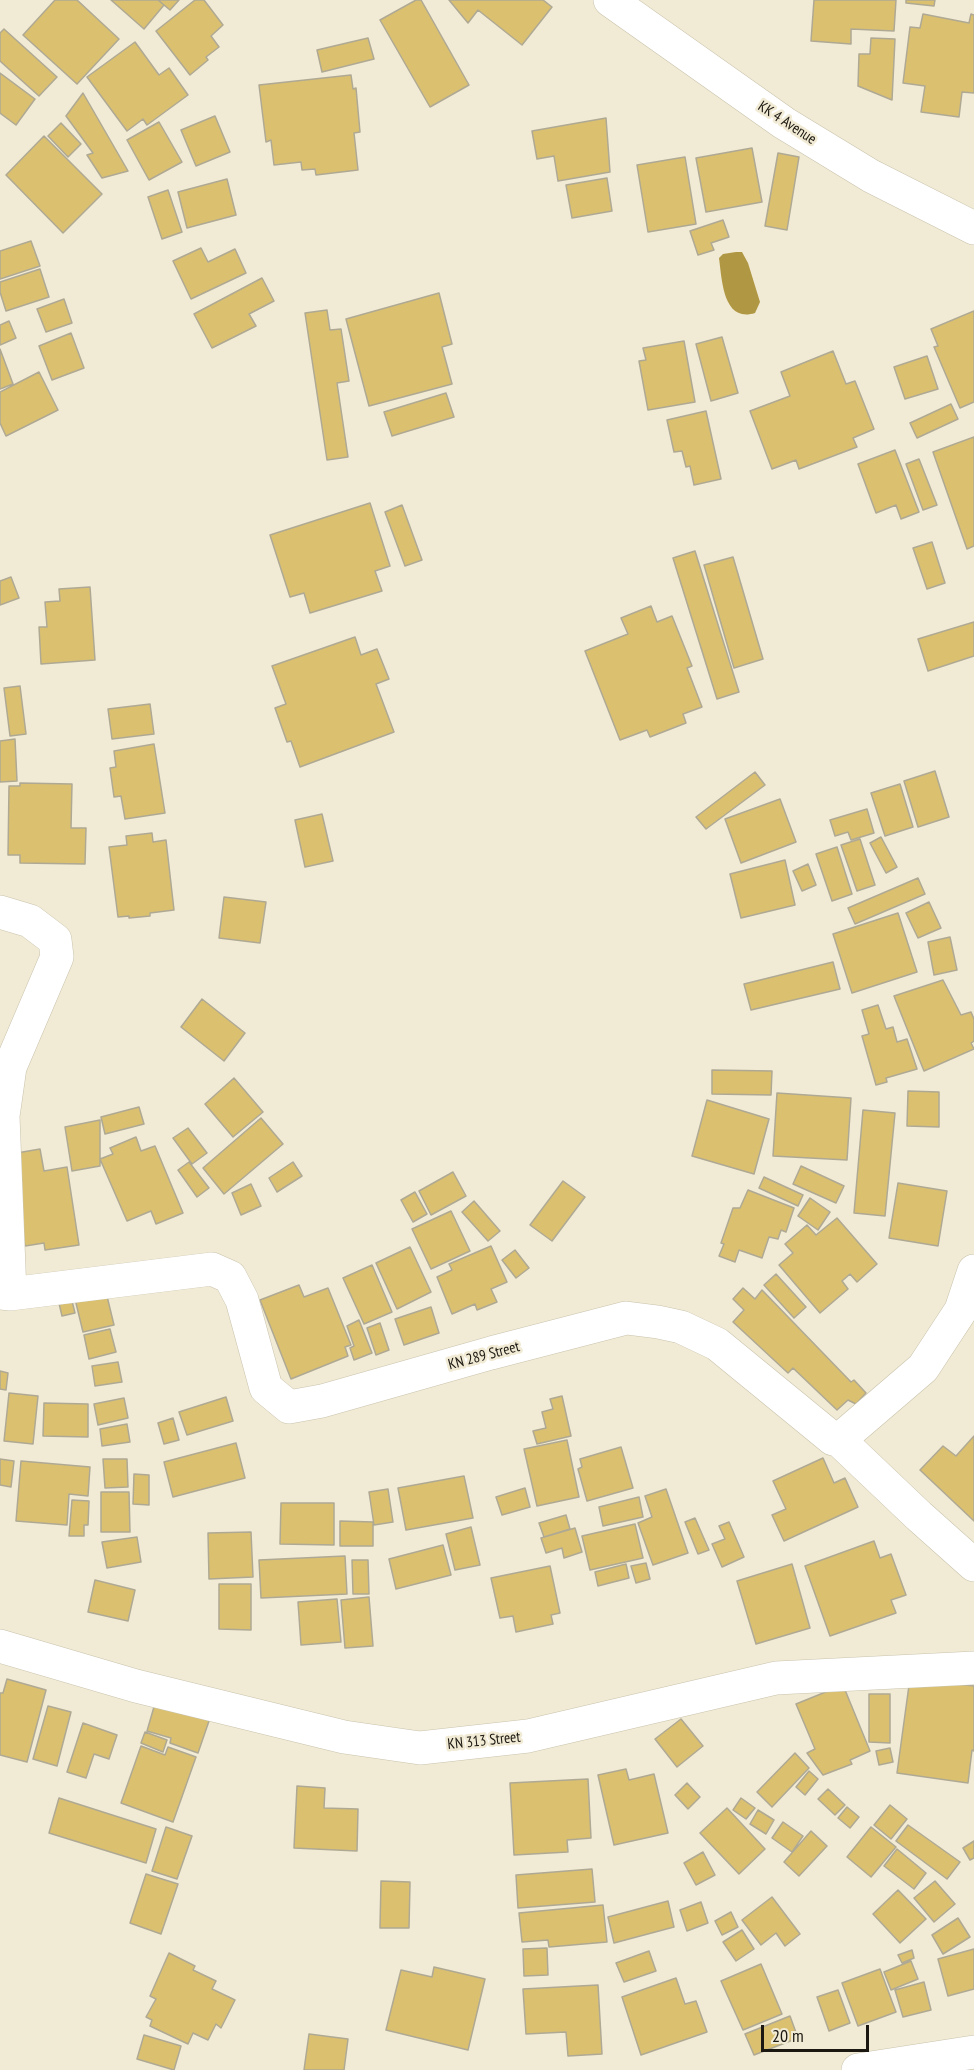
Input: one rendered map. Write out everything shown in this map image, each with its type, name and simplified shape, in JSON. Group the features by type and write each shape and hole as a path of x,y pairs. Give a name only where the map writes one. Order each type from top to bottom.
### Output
{"street":[{"name":"KK 4 Avenue","path":"610,0 784,123 871,176 974,228"},
{"path":"0,912 30,921 55,940 57,957 10,1067 3,1116 5,1293"},
{"name":"KN 289 Street","path":"5,1293 212,1269 230,1277 242,1300 266,1388 289,1407 322,1401 626,1318 681,1327 717,1344 833,1439 839,1440 974,1565"},
{"path":"839,1440 923,1368 961,1310 974,1271"},
{"name":"KN 313 Street","path":"0,1646 136,1686 344,1737 420,1748 528,1736 776,1678 974,1668"},
{"path":"858,2070 974,2052"}],"shaded area":[{"path":"742,252 748,263 760,302 755,313 736,312 726,298 719,258 723,254"}],"building":[{"path":"55,0 77,0 119,39 77,84 23,35"},
{"path":"111,0 158,0 164,5 144,29"},
{"path":"158,0 179,0 170,10"},
{"path":"195,0 204,0 223,25 211,36 219,47 206,57 208,60 190,75 156,31"},
{"path":"416,0 421,0 469,85 430,107 380,20"},
{"path":"449,0 543,0 552,7 522,45 478,10 468,23"},
{"path":"814,0 896,0 894,31 851,29 851,44 811,41"},
{"path":"906,0 935,0 934,6 906,3"},
{"path":"923,14 969,23 971,14 974,15 974,93 962,92 959,117 921,112 925,86 903,83 910,27 920,28"},
{"path":"4,29 57,77 39,96 0,61 0,33"},
{"path":"368,38 374,59 322,72 317,50"},
{"path":"871,38 895,39 892,100 858,86 859,54 870,54"},
{"path":"135,42 159,75 169,68 188,95 147,125 143,119 127,131 87,77"},
{"path":"0,73 35,99 16,125 0,113"},
{"path":"351,75 353,89 356,88 360,132 354,133 358,170 316,175 315,169 302,170 301,162 274,165 271,140 266,142 259,85"},
{"path":"83,93 128,171 102,178 87,155 93,153 66,116"},
{"path":"215,116 230,152 196,166 181,130"},
{"path":"606,118 610,172 558,181 554,156 537,159 532,131"},
{"path":"159,122 182,162 149,180 127,140"},
{"path":"61,123 81,144 68,157 48,136"},
{"path":"44,136 102,194 63,233 6,175"},
{"path":"752,148 762,202 706,212 696,158"},
{"path":"778,153 799,157 787,230 765,226"},
{"path":"685,157 696,224 648,232 637,165"},
{"path":"607,178 612,211 572,218 566,185"},
{"path":"227,179 236,215 187,228 178,192"},
{"path":"168,190 182,232 162,239 148,197"},
{"path":"723,220 729,237 711,243 714,250 698,255 690,231"},
{"path":"31,241 40,266 0,279 0,251"},
{"path":"201,248 208,262 235,249 246,273 191,299 173,261"},
{"path":"40,269 49,297 6,311 0,292 0,282"},
{"path":"262,278 274,301 249,314 256,326 212,348 194,314"},
{"path":"439,293 452,344 442,347 452,384 369,406 346,319"},
{"path":"64,299 72,323 46,332 37,309"},
{"path":"327,310 330,330 341,329 349,381 337,383 348,457 327,460 305,313"},
{"path":"974,311 974,402 960,408 934,347 938,346 931,329"},
{"path":"9,321 16,338 0,345 0,325"},
{"path":"71,333 84,368 52,380 39,346"},
{"path":"722,337 738,393 711,401 696,344"},
{"path":"684,341 695,402 648,410 639,361 646,360 643,348"},
{"path":"0,349 13,384 0,389"},
{"path":"833,351 846,384 855,381 874,429 853,438 857,447 799,469 796,460 772,469 750,411 790,396 781,372"},
{"path":"927,356 938,389 905,399 894,367"},
{"path":"39,372 58,410 6,436 0,423 0,392"},
{"path":"446,393 454,417 392,436 384,412"},
{"path":"951,404 958,419 917,438 910,423"},
{"path":"706,411 721,479 694,485 690,466 686,467 682,451 674,452 667,420"},
{"path":"974,437 974,546 967,549 933,452"},
{"path":"895,450 919,512 901,519 896,505 876,513 858,464"},
{"path":"919,459 937,505 923,510 906,464"},
{"path":"370,503 390,566 375,571 382,591 310,613 304,593 290,597 270,535"},
{"path":"402,505 422,560 405,566 385,512"},
{"path":"932,542 945,583 927,589 913,548"},
{"path":"695,551 739,692 717,699 673,558"},
{"path":"733,557 763,659 734,668 704,565"},
{"path":"11,577 19,598 0,605 0,581"},
{"path":"90,587 95,660 41,664 39,627 47,627 45,602 60,601 59,589"},
{"path":"651,606 657,622 672,616 692,666 687,668 702,707 683,714 686,723 650,737 647,730 620,740 585,651 628,634 621,618"},
{"path":"974,622 974,656 928,671 918,639"},
{"path":"355,637 361,655 377,649 389,679 376,684 394,732 300,767 291,741 287,742 275,708 286,704 272,666"},
{"path":"20,686 26,734 10,736 4,688"},
{"path":"150,704 154,734 112,739 108,709"},
{"path":"15,739 17,781 0,782 0,741"},
{"path":"154,744 165,813 125,819 121,796 114,797 110,768 116,767 114,751"},
{"path":"935,771 949,817 918,827 904,781"},
{"path":"755,772 765,785 706,829 696,817"},
{"path":"20,783 72,784 71,828 86,828 85,864 20,863 20,855 8,855 9,786 20,786"},
{"path":"900,784 913,827 885,836 871,793"},
{"path":"780,799 796,842 741,863 725,819"},
{"path":"867,809 874,833 851,840 848,832 835,836 830,820"},
{"path":"322,814 333,861 305,867 295,820"},
{"path":"152,833 153,842 166,840 174,910 150,913 150,916 118,917 109,847 127,845 126,836"},
{"path":"881,837 897,867 886,873 870,843"},
{"path":"860,839 875,885 857,891 841,845"},
{"path":"837,847 852,894 832,901 816,854"},
{"path":"785,860 795,905 741,918 730,874"},
{"path":"808,864 816,885 802,891 793,871"},
{"path":"918,878 925,894 855,924 848,908"},
{"path":"224,897 266,902 260,943 219,938"},
{"path":"929,902 941,928 918,938 906,913"},
{"path":"898,913 917,972 852,993 833,934"},
{"path":"950,937 957,970 934,975 928,942"},
{"path":"833,962 840,989 751,1010 744,984"},
{"path":"943,980 961,1015 971,1012 974,1019 974,1041 971,1043 974,1049 924,1071 894,996"},
{"path":"202,999 245,1033 224,1061 181,1027"},
{"path":"878,1005 886,1029 893,1027 897,1042 907,1039 917,1069 886,1078 887,1082 876,1085 862,1036 869,1034 862,1010"},
{"path":"712,1070 772,1071 771,1095 712,1094"},
{"path":"234,1078 263,1112 233,1137 205,1104"},
{"path":"908,1091 939,1092 939,1127 907,1126"},
{"path":"777,1093 851,1098 847,1160 773,1156"},
{"path":"707,1100 769,1119 754,1174 692,1156"},
{"path":"139,1107 144,1124 105,1134 101,1117"},
{"path":"863,1110 895,1113 885,1216 854,1213"},
{"path":"261,1118 283,1144 224,1194 203,1168"},
{"path":"100,1120 100,1166 72,1171 65,1127"},
{"path":"188,1128 207,1153 192,1164 173,1138"},
{"path":"136,1137 141,1151 155,1146 183,1213 156,1224 151,1211 127,1221 100,1159 113,1154 110,1148"},
{"path":"40,1149 44,1171 67,1167 79,1245 45,1250 44,1243 25,1246 11,1154"},
{"path":"189,1162 209,1188 197,1197 178,1170"},
{"path":"293,1162 302,1176 277,1192 269,1178"},
{"path":"801,1166 844,1186 836,1203 793,1184"},
{"path":"453,1172 466,1196 431,1215 419,1191"},
{"path":"764,1177 803,1195 798,1206 759,1188"},
{"path":"563,1181 585,1197 552,1241 530,1225"},
{"path":"898,1183 947,1191 938,1246 889,1238"},
{"path":"251,1184 261,1206 241,1215 232,1193"},
{"path":"748,1190 794,1208 786,1232 781,1230 778,1239 769,1237 762,1258 739,1250 735,1262 719,1256 724,1244 721,1243 733,1208 740,1208"},
{"path":"415,1192 427,1214 413,1222 401,1200"},
{"path":"810,1198 830,1212 818,1230 798,1216"},
{"path":"474,1201 500,1231 488,1241 462,1212"},
{"path":"451,1211 470,1251 431,1269 412,1229"},
{"path":"837,1218 877,1264 857,1282 850,1274 842,1281 848,1289 820,1313 779,1265 793,1253 785,1244 807,1225 816,1235"},
{"path":"491,1246 507,1282 491,1289 497,1302 477,1310 475,1304 452,1314 437,1277 452,1270 449,1264"},
{"path":"410,1247 431,1292 397,1309 376,1263"},
{"path":"515,1250 529,1268 516,1278 502,1260"},
{"path":"372,1265 392,1312 364,1324 343,1278"},
{"path":"776,1274 806,1307 794,1318 764,1285"},
{"path":"299,1285 304,1297 328,1288 351,1345 345,1347 348,1356 291,1379 260,1300"},
{"path":"743,1288 755,1299 762,1290 851,1382 854,1380 866,1393 856,1404 848,1400 837,1410 793,1368 788,1373 733,1322 744,1310 733,1299"},
{"path":"106,1292 114,1325 83,1332 75,1299"},
{"path":"71,1297 75,1313 62,1316 58,1299"},
{"path":"431,1307 439,1333 404,1345 395,1319"},
{"path":"359,1320 372,1353 354,1360 350,1348 354,1346 347,1326"},
{"path":"380,1323 389,1350 376,1355 367,1328"},
{"path":"110,1329 116,1352 89,1359 84,1335"},
{"path":"118,1362 122,1382 95,1386 92,1366"},
{"path":"0,1371 8,1373 6,1390 0,1389"},
{"path":"9,1393 38,1396 33,1444 4,1441"},
{"path":"562,1396 571,1436 537,1444 533,1431 546,1428 542,1412 553,1409 550,1399"},
{"path":"226,1397 233,1421 187,1435 179,1412"},
{"path":"124,1398 128,1418 98,1425 94,1404"},
{"path":"44,1403 88,1404 88,1437 43,1436"},
{"path":"173,1418 179,1440 164,1444 158,1423"},
{"path":"127,1424 130,1442 102,1446 100,1429"},
{"path":"974,1436 974,1521 920,1470 943,1446 956,1456"},
{"path":"567,1440 579,1497 537,1506 524,1449"},
{"path":"236,1443 245,1478 173,1497 164,1462"},
{"path":"621,1447 633,1488 587,1501 578,1469 582,1467 580,1459"},
{"path":"823,1458 834,1483 845,1478 858,1507 784,1541 772,1515 786,1509 773,1481"},
{"path":"0,1459 14,1461 11,1487 0,1485"},
{"path":"103,1459 127,1459 128,1487 105,1488"},
{"path":"21,1461 90,1467 88,1496 69,1494 67,1525 16,1521"},
{"path":"134,1474 149,1475 149,1505 133,1504"},
{"path":"464,1476 473,1518 406,1530 398,1488"},
{"path":"525,1488 530,1507 502,1515 496,1497"},
{"path":"388,1489 393,1522 374,1525 369,1492"},
{"path":"666,1489 688,1553 653,1565 638,1523 652,1517 645,1496"},
{"path":"101,1492 129,1492 130,1532 101,1532"},
{"path":"639,1497 643,1517 603,1526 599,1507"},
{"path":"72,1500 89,1501 88,1525 84,1525 84,1536 69,1536"},
{"path":"281,1503 334,1503 334,1545 280,1544"},
{"path":"566,1515 570,1529 544,1537 539,1523"},
{"path":"695,1518 709,1550 698,1554 685,1522"},
{"path":"340,1521 373,1522 373,1546 340,1546"},
{"path":"729,1522 744,1557 722,1567 712,1544 725,1539 719,1526"},
{"path":"635,1524 643,1558 590,1570 582,1536"},
{"path":"471,1527 480,1565 455,1570 446,1534"},
{"path":"575,1528 582,1552 564,1558 562,1548 546,1553 541,1538"},
{"path":"251,1532 253,1577 209,1579 208,1533"},
{"path":"137,1537 141,1562 107,1568 102,1542"},
{"path":"874,1541 880,1558 891,1554 906,1595 891,1600 896,1613 830,1636 805,1566"},
{"path":"443,1545 451,1575 396,1589 389,1559"},
{"path":"345,1556 347,1594 261,1598 259,1560"},
{"path":"352,1560 368,1560 369,1594 353,1594"},
{"path":"646,1563 650,1579 636,1583 631,1566"},
{"path":"626,1564 629,1578 598,1586 595,1572"},
{"path":"792,1564 810,1628 756,1644 737,1581"},
{"path":"550,1566 560,1613 551,1615 553,1624 516,1632 513,1616 500,1618 491,1578"},
{"path":"95,1580 135,1590 128,1621 88,1612"},
{"path":"219,1584 251,1584 251,1630 219,1629"},
{"path":"369,1597 373,1646 345,1648 341,1600"},
{"path":"337,1599 341,1642 301,1645 298,1602"},
{"path":"910,1678 974,1686 974,1751 972,1750 968,1783 897,1773"},
{"path":"7,1679 46,1690 27,1762 0,1755 0,1693 3,1693"},
{"path":"843,1685 870,1751 850,1760 852,1764 823,1775 807,1753 815,1749 796,1704"},
{"path":"869,1694 890,1694 890,1743 869,1742"},
{"path":"156,1700 210,1718 198,1753 170,1743 171,1738 147,1731"},
{"path":"48,1706 71,1712 57,1766 33,1759"},
{"path":"681,1719 703,1746 677,1767 655,1739"},
{"path":"83,1723 117,1735 109,1759 94,1754 86,1778 67,1772"},
{"path":"145,1732 167,1740 163,1752 141,1743"},
{"path":"141,1746 165,1755 168,1747 196,1757 173,1822 121,1803"},
{"path":"890,1748 893,1762 879,1765 876,1751"},
{"path":"795,1753 809,1768 772,1807 757,1792"},
{"path":"626,1769 629,1780 654,1774 668,1833 614,1845 598,1775"},
{"path":"809,1771 818,1779 805,1795 796,1787"},
{"path":"588,1779 591,1838 567,1840 568,1852 514,1855 510,1783"},
{"path":"687,1783 700,1797 688,1809 675,1795"},
{"path":"297,1786 325,1788 324,1808 358,1809 357,1851 294,1848"},
{"path":"828,1789 845,1805 835,1815 818,1799"},
{"path":"59,1798 156,1829 146,1863 49,1833"},
{"path":"741,1798 755,1808 746,1819 733,1810"},
{"path":"890,1805 907,1819 891,1839 874,1825"},
{"path":"847,1807 859,1817 850,1828 838,1818"},
{"path":"727,1808 765,1849 739,1874 700,1833"},
{"path":"758,1810 774,1820 766,1834 750,1824"},
{"path":"783,1822 803,1836 792,1852 772,1838"},
{"path":"908,1825 960,1862 947,1879 896,1841"},
{"path":"166,1827 192,1836 177,1879 152,1871"},
{"path":"871,1827 896,1847 871,1877 847,1857"},
{"path":"811,1831 827,1846 799,1876 784,1862"},
{"path":"974,1841 974,1858 970,1860 963,1848"},
{"path":"897,1849 926,1873 914,1889 884,1866"},
{"path":"703,1852 715,1875 696,1885 684,1863"},
{"path":"592,1869 595,1902 518,1908 516,1875"},
{"path":"146,1874 178,1884 161,1934 130,1923"},
{"path":"381,1881 410,1882 409,1928 380,1928"},
{"path":"935,1881 955,1904 934,1922 914,1898"},
{"path":"898,1890 926,1919 900,1943 873,1914"},
{"path":"772,1897 800,1934 785,1946 776,1933 761,1945 742,1920"},
{"path":"668,1901 674,1927 614,1943 608,1917"},
{"path":"701,1902 708,1923 687,1931 680,1910"},
{"path":"603,1905 607,1942 549,1947 548,1940 522,1942 519,1913"},
{"path":"731,1912 738,1927 722,1935 715,1921"},
{"path":"958,1918 970,1937 943,1954 932,1935"},
{"path":"742,1930 754,1949 736,1961 723,1942"},
{"path":"547,1948 548,1975 524,1976 523,1949"},
{"path":"974,1949 974,1989 948,1996 938,1959"},
{"path":"912,1950 914,1958 902,1963 898,1955"},
{"path":"649,1951 656,1971 624,1982 616,1963"},
{"path":"169,1953 195,1966 193,1970 216,1981 212,1989 235,2000 221,2028 216,2024 208,2040 193,2033 188,2044 150,2026 152,2020 146,2017 156,1999 150,1996"},
{"path":"911,1961 918,1979 891,1990 884,1972"},
{"path":"761,1964 782,2014 743,2030 721,1981"},
{"path":"434,1967 485,1979 468,2050 386,2030 401,1970 432,1977"},
{"path":"880,1969 896,2012 858,2026 842,1983"},
{"path":"676,1978 685,2004 696,2001 707,2032 641,2055 622,1997"},
{"path":"924,1982 931,2010 903,2017 895,1990"},
{"path":"598,1985 602,2054 568,2056 566,2032 526,2034 523,1989"},
{"path":"838,1990 850,2023 829,2031 817,1997"},
{"path":"790,2016 798,2038 754,2055 745,2034"},
{"path":"309,2034 348,2039 344,2070 304,2070"},
{"path":"144,2035 181,2046 174,2070 137,2059"}]}
